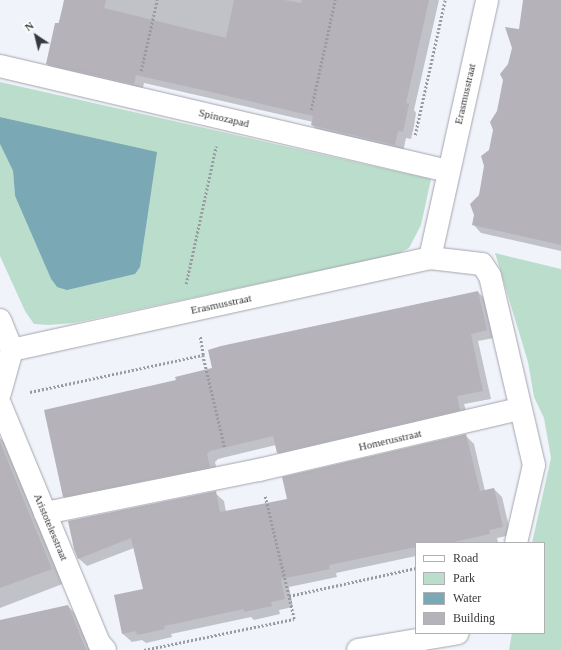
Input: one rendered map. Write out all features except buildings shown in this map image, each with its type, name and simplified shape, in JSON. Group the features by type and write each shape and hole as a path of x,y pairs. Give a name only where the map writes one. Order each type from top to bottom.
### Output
{"street":[{"name":"Erasmusstraat","path":"430,258 487,0"},
{"name":"Spinozapad","path":"0,66 448,171"},
{"name":"Erasmusstraat","path":"12,350 430,258 482,264 490,276 520,409"},
{"path":"0,320 12,350 0,393"},
{"name":"Aristotelesstraat","path":"0,404 104,650"},
{"name":"Homerusstraat","path":"45,513 259,470 520,409"},
{"path":"516,542 534,465 520,409"},
{"path":"358,650 452,634"}],"path":[{"path":"135,97 157,0"},
{"path":"304,137 335,0"},
{"path":"409,162 445,0"},
{"path":"179,313 222,118"},
{"path":"200,332 203,355 231,475"},
{"path":"23,394 203,355"},
{"path":"144,650 294,619 259,470"},
{"path":"289,596 415,568"}],"green space":[{"path":"0,82 431,179 421,225 409,248 398,254 74,323 49,325 34,324 25,311 0,256 0,144 13,171 15,196 51,279 57,287 157,153 0,117"},
{"path":"495,253 561,269 561,650 509,650 512,634 545,634 545,542 532,542 551,458 544,418 534,397 528,362"}],"water":[{"path":"0,117 157,152 140,267 135,274 67,290 57,287 51,279 15,196 13,171 0,144"}]}
